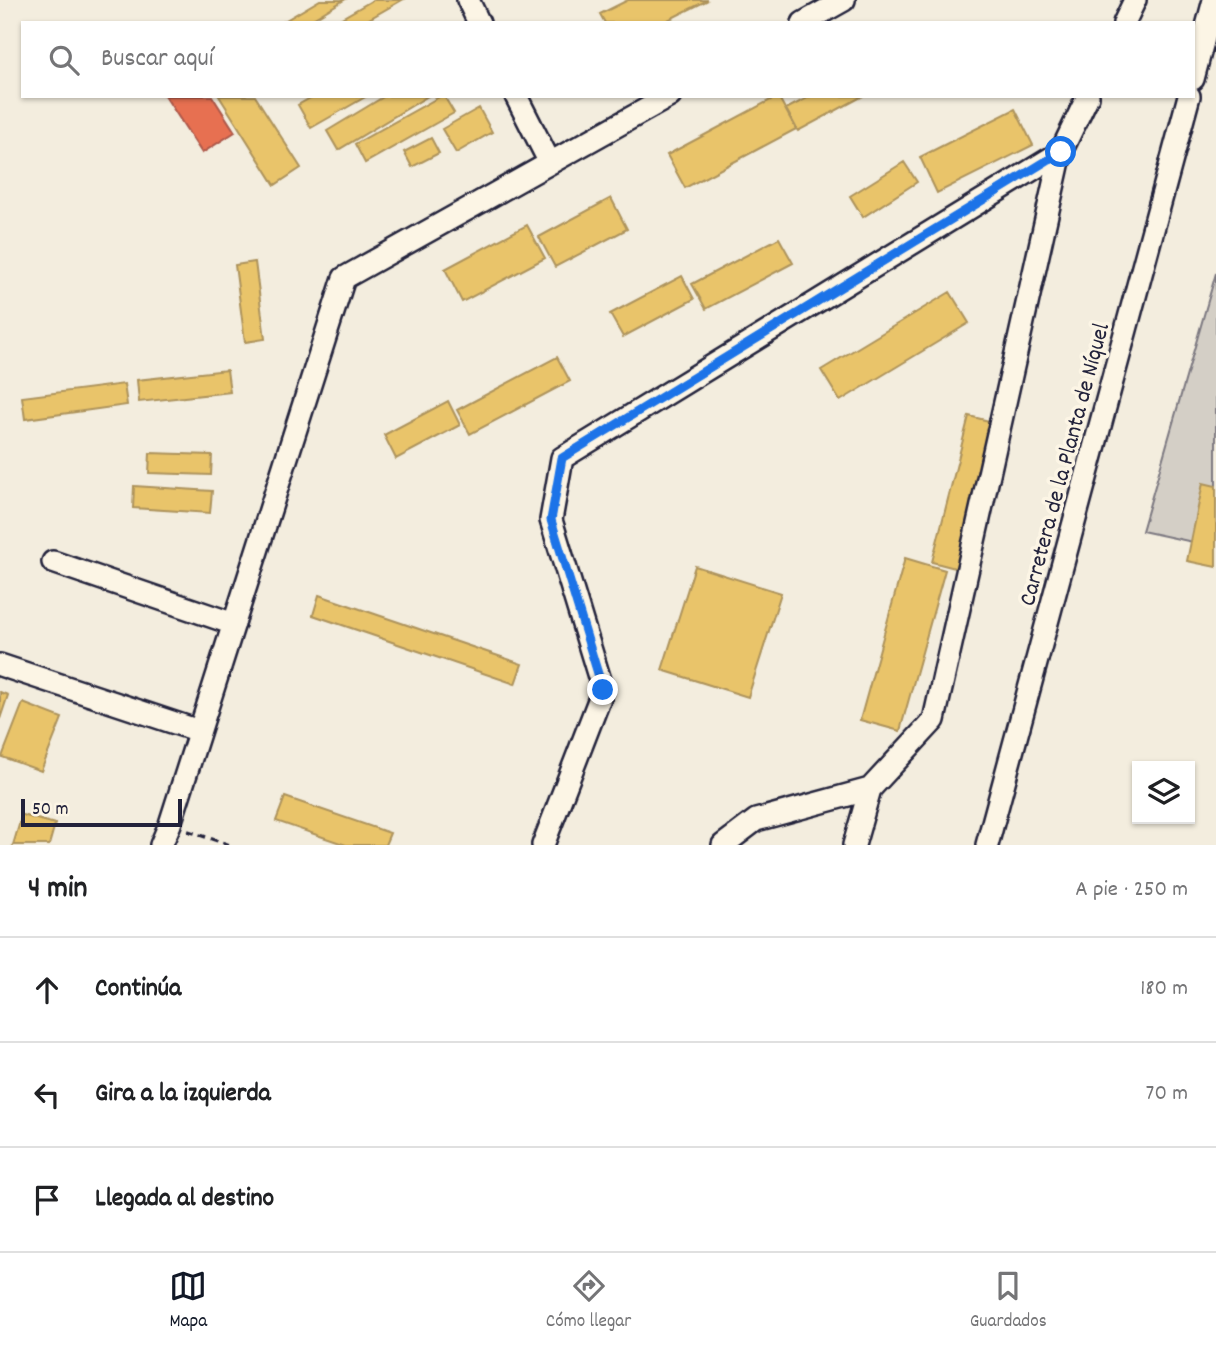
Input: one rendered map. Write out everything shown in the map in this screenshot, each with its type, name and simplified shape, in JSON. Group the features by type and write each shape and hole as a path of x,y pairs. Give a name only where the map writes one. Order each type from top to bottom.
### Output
{"street":[{"path":"468,0 478,21"},
{"path":"807,21 844,0"},
{"path":"1125,21 1135,0"},
{"path":"1195,71 1214,0"},
{"path":"517,98 550,163"},
{"path":"161,845 170,824 344,278 666,98"},
{"path":"854,845 870,789 934,720 1061,152 1087,98"},
{"name":"Carretera de la Planta de Níquel","path":"987,845 1188,98"},
{"path":"543,845 603,690 551,520 562,458 1061,152"},
{"path":"52,562 234,624"},
{"path":"0,665 199,731"},
{"path":"723,845 756,820 870,789"}],"path":[{"path":"170,824 230,845"}],"shaded area":[{"path":"1216,273 1216,547 1142,531"}],"building: Viviendas":[{"path":"320,0 344,0 309,21 284,21"},
{"path":"373,0 402,0 365,21 336,21"},
{"path":"628,0 708,0 666,21 604,21 600,14"},
{"path":"220,98 256,98 301,168 275,185"},
{"path":"310,98 364,98 311,128 298,105"},
{"path":"382,98 425,98 338,150 327,131"},
{"path":"437,98 445,98 454,113 365,163 355,144"},
{"path":"774,98 779,98 796,129 685,188 667,155"},
{"path":"807,98 859,98 798,131 786,109"},
{"path":"479,108 492,132 456,153 442,129"},
{"path":"1015,109 1033,145 937,193 920,157"},
{"path":"431,138 439,153 412,167 404,152"},
{"path":"904,162 917,182 863,217 850,196"},
{"path":"611,198 627,229 555,267 539,237"},
{"path":"527,225 545,258 462,302 445,269"},
{"path":"779,238 793,263 706,309 692,284"},
{"path":"255,262 265,339 245,342 235,265"},
{"path":"682,276 694,299 623,337 610,314"},
{"path":"950,292 969,323 840,401 821,370"},
{"path":"557,357 570,381 470,434 457,410"},
{"path":"227,370 230,392 139,402 137,380"},
{"path":"124,384 127,405 25,419 22,397"},
{"path":"448,401 460,425 396,459 384,435"},
{"path":"969,416 997,423 959,569 932,562"},
{"path":"150,453 212,455 211,475 149,473"},
{"path":"1203,483 1216,486 1216,567 1187,561"},
{"path":"134,486 212,491 210,513 133,508"},
{"path":"905,558 945,570 900,731 860,720"},
{"path":"695,566 781,593 748,697 662,670"},
{"path":"319,595 522,664 515,684 313,615"},
{"path":"0,692 8,695 0,719"},
{"path":"23,703 62,718 41,771 2,757"},
{"path":"285,797 390,833 385,845 346,845 276,821"},
{"path":"22,815 55,824 49,845 13,845"}],"building: Comercios":[{"path":"166,98 213,98 235,132 202,153"}],"route":[{"path":"603,690 551,520 562,458 1061,152"}]}
